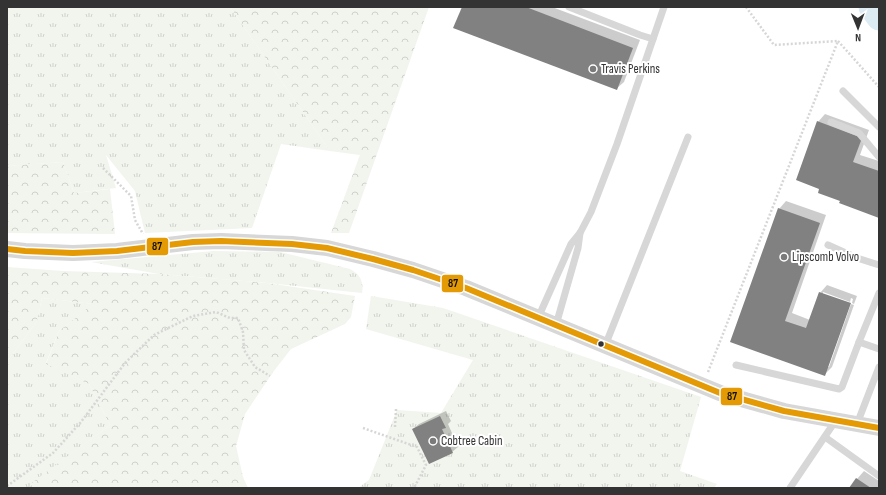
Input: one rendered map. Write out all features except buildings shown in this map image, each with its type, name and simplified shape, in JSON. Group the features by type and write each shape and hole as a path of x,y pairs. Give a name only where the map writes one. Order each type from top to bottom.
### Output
{"street":[{"path":"7,249 73,253 193,242 221,241 285,244 327,248 420,272 466,288 720,393 784,411 879,428"}],"lane":[{"path":"569,7 653,39"},
{"path":"538,318 571,244 580,233 591,212 617,144 664,7"},
{"path":"843,91 879,127"},
{"path":"832,122 859,133 879,157"},
{"path":"606,346 688,137"},
{"path":"556,325 578,248 580,233"},
{"path":"828,245 857,258 879,265"},
{"path":"736,365 839,389 842,387 879,293"},
{"path":"859,342 879,348"},
{"path":"857,424 879,367"},
{"path":"790,488 836,420"},
{"path":"825,437 879,476"}],"path":[{"path":"746,7 774,45 838,41"},
{"path":"838,41 879,87"},
{"path":"702,386 838,41"},
{"path":"103,168 131,196 135,220 150,247"},
{"path":"7,486 54,453 81,422 126,363 154,335 193,316 216,312 230,318 238,318 243,332 244,350 255,367 270,376"},
{"path":"396,409 396,427"},
{"path":"363,428 417,448 426,465 414,488"}],"green space":[{"path":"7,7 230,7 330,151 281,144 252,228 145,233 135,191 106,155 116,188 74,193 63,162 7,166"},
{"path":"230,7 429,7 349,233 331,233 360,155 330,151"},
{"path":"63,162 74,193 110,189 115,234 7,233 7,166"},
{"path":"214,251 280,252 350,269 359,276 362,282 362,293 159,274 91,262"},
{"path":"7,267 63,271 159,274 267,283 355,296 351,317 345,324 291,349 273,372 245,414 236,446 243,477 248,488 34,488 30,484 110,425 89,384 46,364 59,331 93,304 42,298 37,321 7,362"},
{"path":"371,296 443,308 701,397 680,471 717,484 714,488 358,488 369,480 397,410 441,413 473,360 366,329"},
{"path":"42,298 94,304 59,331 46,363 89,384 110,425 31,484 34,488 7,488 7,362 37,321"}],"waterway":[{"path":"871,7 879,18"}],"transit line":[{"name":"87","path":"7,249 73,253 117,251 193,242 221,241 292,244 327,248 413,270 466,288 720,393 784,411 879,428"}],"place":[{"name":"Travis Perkins","path":"593,69"},
{"name":"Lipscomb Volvo","path":"784,257"},
{"name":"Cobtree Cabin","path":"433,441"}]}
